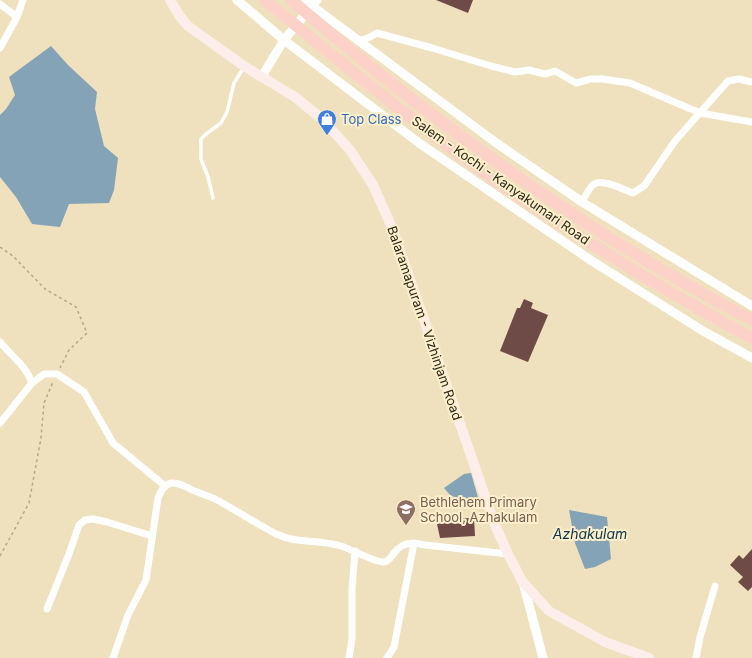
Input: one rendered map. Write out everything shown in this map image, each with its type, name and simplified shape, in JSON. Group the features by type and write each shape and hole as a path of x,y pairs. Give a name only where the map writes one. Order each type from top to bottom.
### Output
{"highway":[{"name":"Salem - Kochi - Kanyakumari Road","path":"266,0 413,119 514,192 607,253 698,309 752,338"},
{"name":"Salem - Kochi - Kanyakumari Road","path":"297,1 317,22 422,107 522,180 608,237 705,296 752,320"}],"main road":[{"name":"Balaramapuram - Vizhinjam Road","path":"170,0 188,26 244,66 295,97 322,120 350,150 373,185 393,230 495,525 522,581 549,611 605,642 649,658"}],"street":[{"path":"0,48 17,17 22,0"},
{"path":"237,0 284,40 419,143 586,257 703,331 752,358"},
{"path":"297,1 314,3 359,41 495,142 582,202 752,306"},
{"path":"262,76 284,40 314,3"},
{"path":"0,4 17,17"},
{"path":"359,41 377,33 515,72 529,70 545,74 555,71 576,83 591,79 630,83 700,113 752,122"},
{"path":"582,202 593,184 600,182 608,183 633,194 644,186 675,141 728,81 739,79 752,82"},
{"path":"0,342 24,367 29,374 32,383"},
{"path":"0,423 32,383 44,374 57,374 84,392 113,443 165,486"},
{"path":"113,658 128,615 146,580 158,498 161,490 165,486 173,483 215,499 278,535 303,542 322,542 340,546 374,560 384,562 389,560 395,552 404,545 414,543 508,554"},
{"path":"47,609 69,554 78,525 84,520 93,519 107,522 152,536"},
{"path":"387,658 394,647 414,543"},
{"path":"349,658 352,639 352,589 355,551"},
{"path":"522,581 543,658"},
{"path":"696,658 700,637 715,586"}],"lane":[{"path":"213,198 208,177 201,159 201,139 221,123 227,112 234,83 244,66"}],"path":[{"path":"0,247 13,256 45,289 76,307 87,332 69,350 44,403 41,438 29,503 0,556"}],"water":[{"path":"51,46 68,65 97,92 95,109 104,146 118,158 114,190 109,203 69,204 60,227 32,224 16,197 0,177 0,115 15,95 9,77"},
{"path":"471,473 479,501 451,496 444,488 464,474"},
{"name":"Azhakulam","path":"569,510 607,517 611,559 595,567 585,569 575,543"}],"building":[{"path":"436,0 473,0 468,13"},
{"path":"524,299 533,303 531,308 548,315 528,362 500,351 517,308 520,308"},
{"path":"474,518 475,536 440,538 436,519"},
{"path":"752,549 752,587 748,591 738,582 743,577 730,565 739,555 743,559"}],"place":[{"name":"Top Class","path":"327,136"},
{"name":"Bethlehem Primary School, Azhakulam","path":"406,526"}]}
